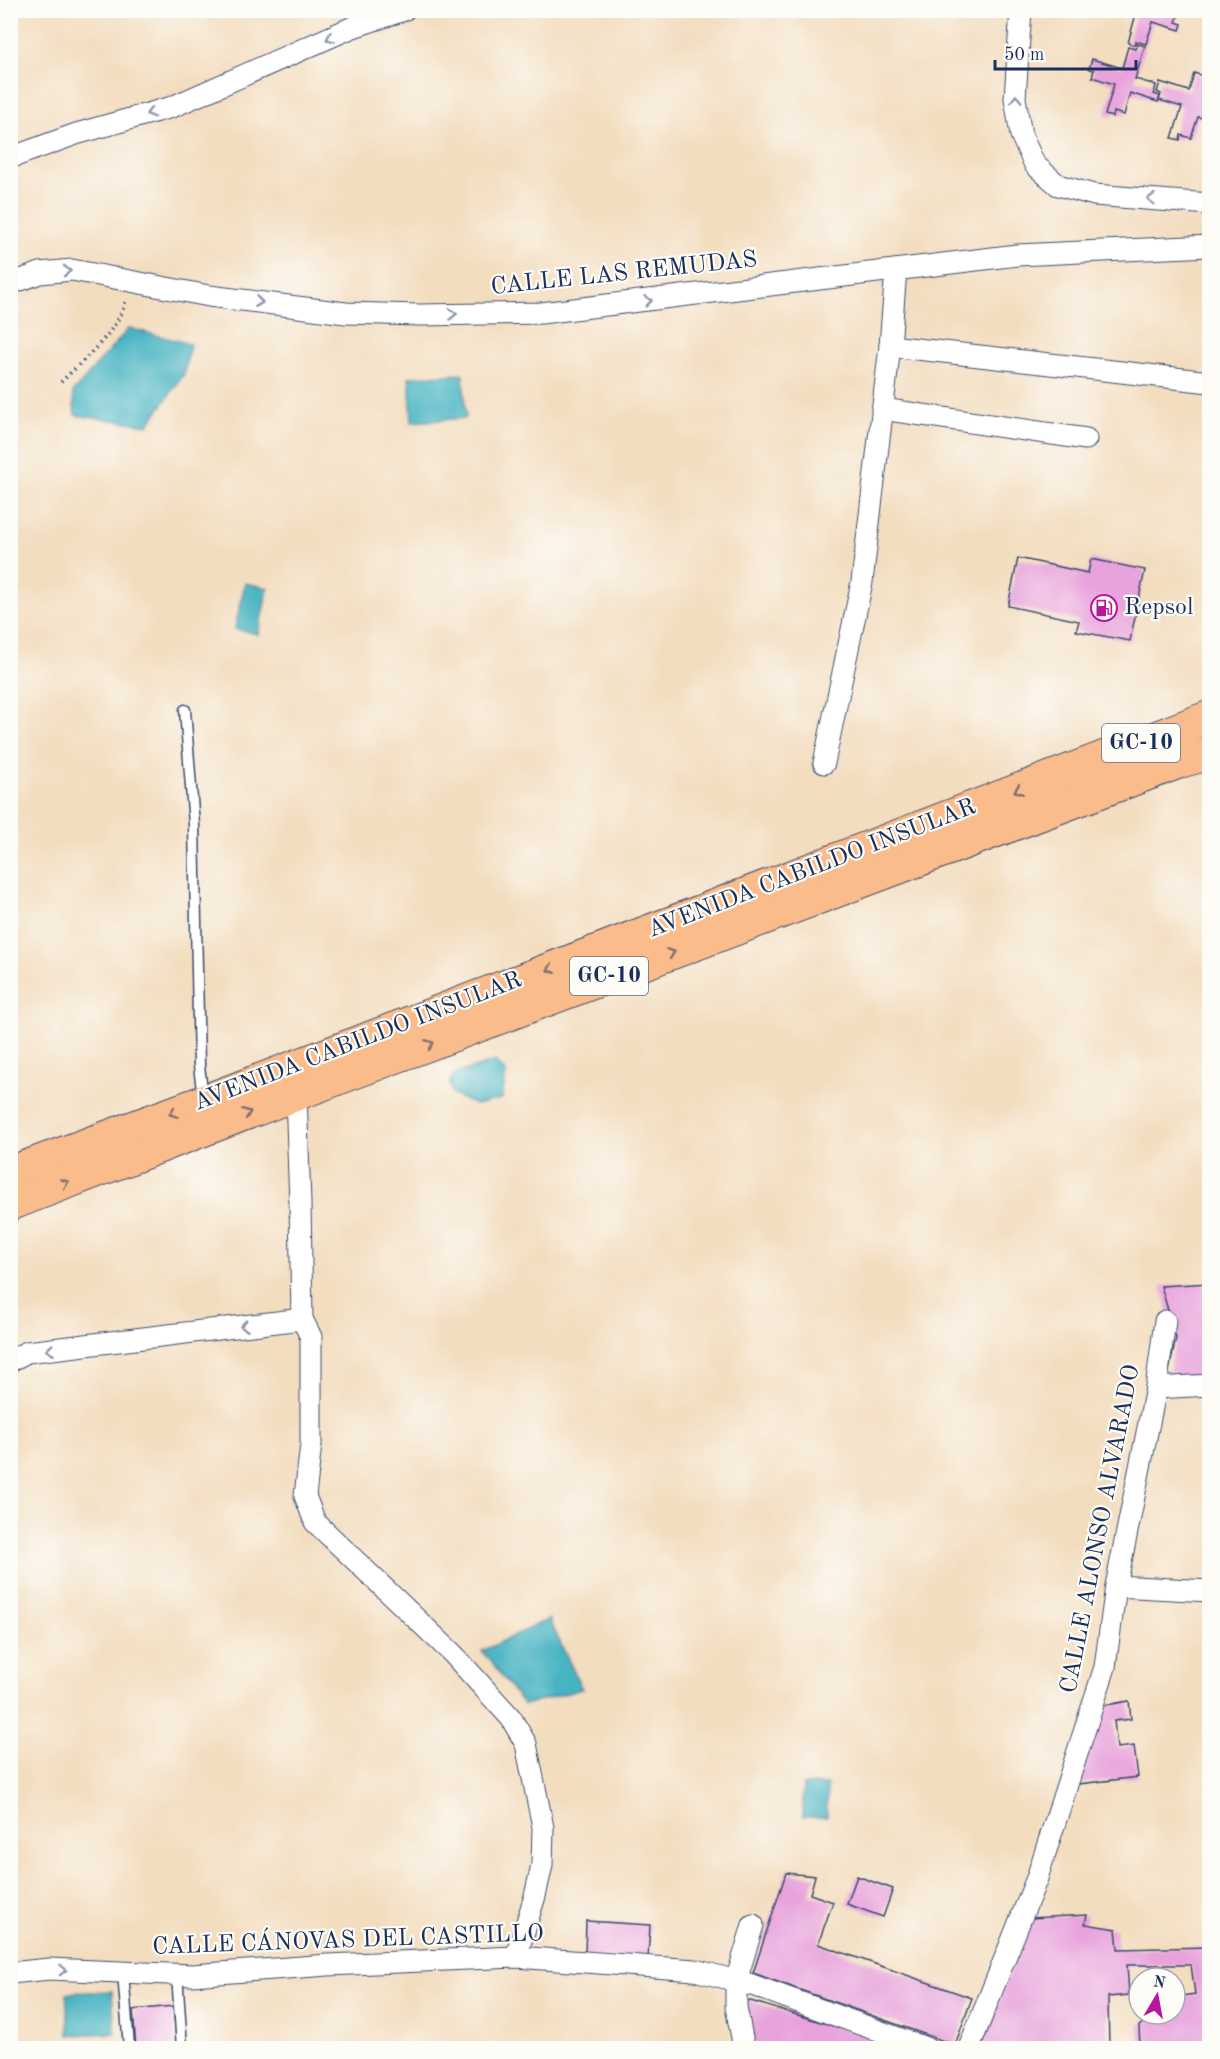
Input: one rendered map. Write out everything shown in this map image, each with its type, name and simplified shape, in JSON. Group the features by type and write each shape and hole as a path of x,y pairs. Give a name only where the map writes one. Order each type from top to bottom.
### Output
{"main road":[{"name":"AVENIDA CABILDO INSULAR","path":"10,1173 203,1102 1209,717"},
{"name":"AVENIDA CABILDO INSULAR","path":"10,1204 296,1094 1158,770 1209,753"}],"street":[{"path":"10,158 76,134 172,106 353,27 404,10"},
{"path":"1021,10 1015,98 1021,135 1035,165 1058,185 1094,195 1209,204"},
{"name":"CALLE LAS REMUDAS","path":"10,284 40,273 72,270 209,296 346,313 453,315 541,313 1017,255 1209,246"},
{"path":"824,763 862,582 890,346 896,270"},
{"path":"890,346 1209,382"},
{"path":"882,409 1086,439"},
{"path":"296,1094 302,1319 311,1337 311,1444 305,1496 315,1522 453,1654 511,1718 526,1744 543,1827 542,1865 516,1957"},
{"path":"10,1361 27,1352 302,1319"},
{"name":"CALLE ALONSO ALVARADO","path":"969,2049 1037,1878 1105,1667 1116,1586 1156,1388 1165,1321"},
{"path":"1156,1388 1209,1385"},
{"path":"1116,1586 1209,1591"},
{"path":"744,2049 736,2007 736,1981 753,1925"},
{"name":"CALLE CÁNOVAS DEL CASTILLO","path":"10,1973 49,1969 192,1975 328,1965 516,1957 695,1970 736,1981 926,2049"}],"lane":[{"path":"185,710 194,825 199,1066 203,1102"},
{"path":"119,1972 129,2049"},
{"path":"177,1974 182,2049"}],"path":[{"path":"62,382 99,345 124,310 130,281"}],"water":[{"path":"129,328 190,344 184,374 148,425 75,415 73,392"},
{"path":"463,374 466,418 412,422 409,377"},
{"path":"245,583 268,588 258,634 235,629"},
{"path":"495,1061 506,1073 502,1099 476,1105 453,1095 449,1083 455,1074"},
{"path":"549,1619 582,1689 524,1705 482,1651"},
{"path":"803,1785 827,1785 827,1817 803,1817"},
{"path":"112,1991 115,2033 69,2035 66,1993"}],"building":[{"path":"1137,10 1168,10 1179,14 1176,22 1182,24 1180,30 1153,22 1146,44 1136,41 1135,45 1128,43"},
{"path":"1138,44 1145,46 1135,79 1156,85 1154,94 1160,96 1158,102 1130,93 1124,115 1114,112 1113,117 1105,115 1114,84 1092,77 1094,70 1089,69 1092,59 1122,68 1128,47 1136,49"},
{"path":"1204,71 1210,72 1202,102 1210,104 1210,120 1198,117 1191,138 1181,135 1180,140 1172,138 1182,107 1159,100 1161,94 1157,92 1160,82 1189,91 1194,73 1203,76"},
{"path":"1018,558 1088,573 1091,559 1145,570 1130,641 1076,631 1079,621 1008,606"},
{"path":"1210,1283 1210,1379 1167,1381 1176,1338 1161,1286"},
{"path":"1129,1701 1131,1719 1114,1721 1117,1748 1134,1746 1138,1777 1078,1784 1101,1706"},
{"path":"786,1873 815,1876 810,1894 833,1902 818,1944 972,1998 955,2045 753,1973"},
{"path":"857,1876 893,1889 883,1917 847,1904"},
{"path":"1087,1915 1085,1924 1116,1929 1118,1949 1210,1947 1210,2048 1140,2048 1139,2026 1187,2026 1187,1995 1195,1994 1191,1965 1127,1965 1127,1995 1108,1997 1109,2048 981,2048 1030,1918"},
{"path":"586,1921 650,1925 648,1959 585,1956"},
{"path":"744,1999 890,2043 897,2048 755,2048"},
{"path":"173,2006 177,2048 136,2048 133,2010"}],"place":[{"name":"Repsol","path":"1104,608"}]}
